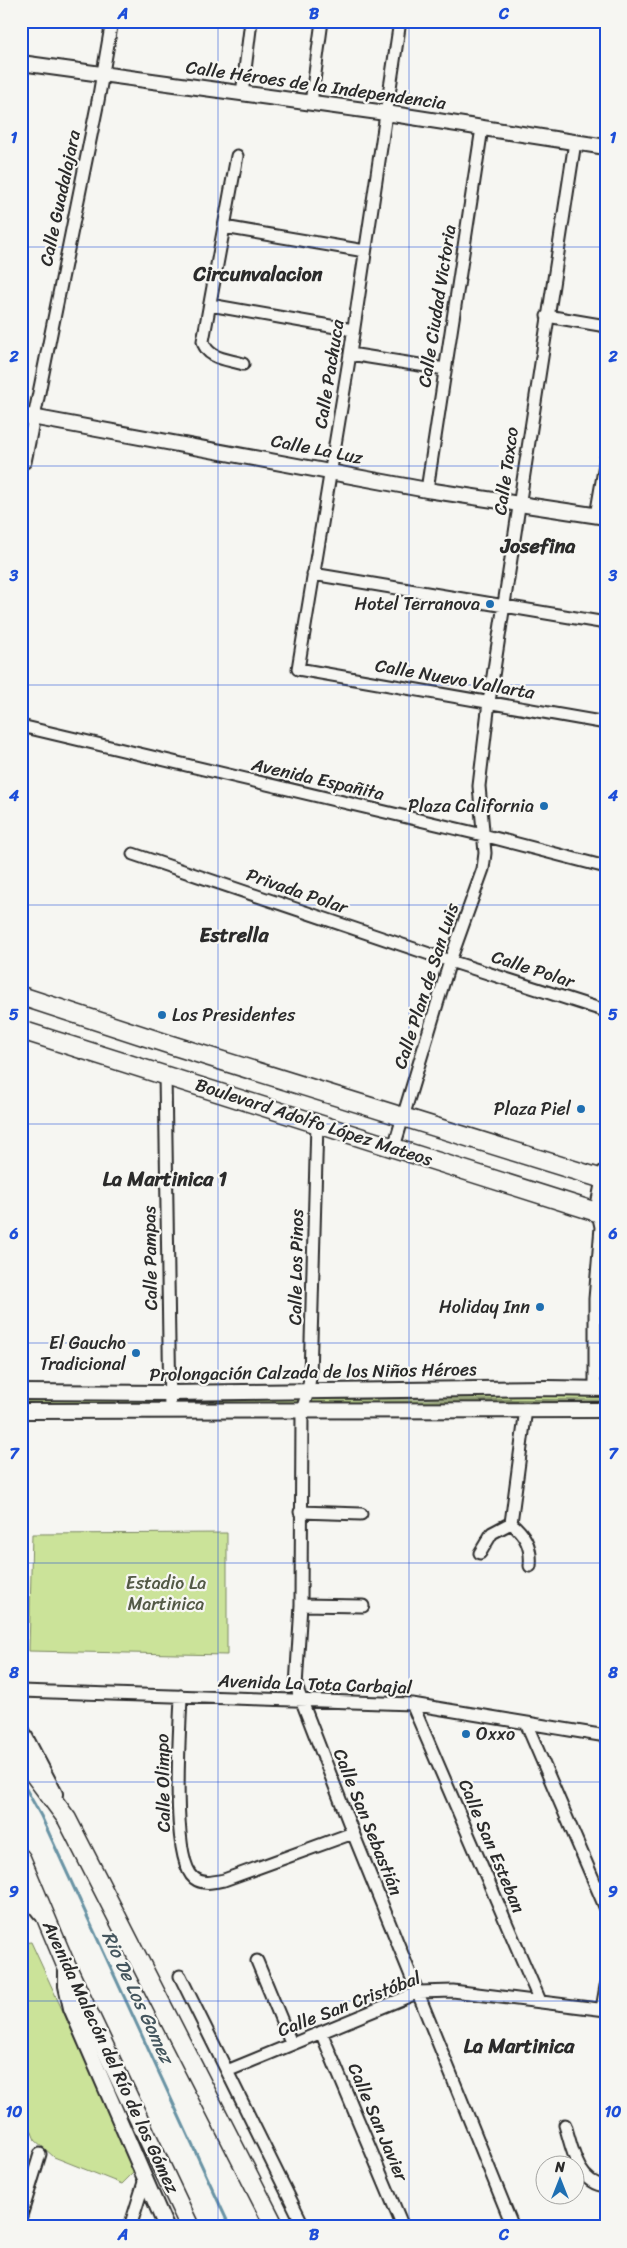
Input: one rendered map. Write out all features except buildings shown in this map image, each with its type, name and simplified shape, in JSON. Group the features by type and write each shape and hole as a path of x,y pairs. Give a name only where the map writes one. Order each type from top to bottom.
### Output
{"main road":[{"name":"Boulevard Adolfo López Mateos","path":"21,996 168,1044 605,1177"},
{"name":"Boulevard Adolfo López Mateos","path":"21,1030 394,1147 603,1220"},
{"path":"603,1220 605,1177"},
{"path":"21,1757 67,1819 275,2227"},
{"name":"Avenida Malecón del Río de los Gómez","path":"21,1858 66,1963 190,2227"},
{"path":"154,2149 153,2159 158,2182 178,2227"}],"street":[{"name":"Calle Guadalajara","path":"25,462 27,416 103,76 112,21"},
{"path":"242,94 252,21"},
{"path":"311,103 322,21"},
{"name":"Calle Pachuca","path":"298,669 354,330 400,21"},
{"name":"Calle Héroes de la Independencia","path":"21,63 103,76 386,113 606,147"},
{"name":"Calle Ciudad Victoria","path":"427,490 482,128"},
{"name":"Calle Taxco","path":"483,835 479,786 488,702 575,142"},
{"path":"237,156 203,334 205,347 212,356 242,364"},
{"path":"224,227 365,251"},
{"path":"210,305 354,330"},
{"path":"547,316 606,326"},
{"path":"350,354 445,369"},
{"name":"Calle La Luz","path":"27,416 427,490 601,517"},
{"path":"601,517 606,458"},
{"path":"314,574 606,623"},
{"name":"Calle Nuevo Vallarta","path":"298,669 606,723"},
{"name":"Avenida Españita","path":"21,726 483,835 606,867"},
{"name":"Calle Plan de San Luis","path":"394,1147 450,961 483,869 485,852 483,835"},
{"name":"Privada Polar","path":"133,854 450,961"},
{"name":"Calle Polar","path":"450,961 606,1011"},
{"name":"Calle Pampas","path":"165,1074 170,1411"},
{"name":"Calle Los Pinos","path":"302,1410 308,1392 317,1123"},
{"path":"601,1389 595,1299 603,1220"},
{"name":"Prolongación Calzada de los Niños Héroes","path":"21,1392 170,1394 601,1389"},
{"path":"510,1523 526,1409"},
{"name":"Calle San Sebastián","path":"302,1410 301,1605 296,1686 353,1833 513,2227"},
{"name":"Prolongación Calzada de los Niños Héroes","path":"21,1411 606,1410"},
{"path":"300,1512 362,1514"},
{"path":"480,1553 492,1533 510,1523"},
{"path":"510,1523 523,1534 527,1541 530,1553 530,1566"},
{"path":"301,1605 363,1606"},
{"name":"Avenida La Tota Carbajal","path":"21,1691 412,1704 606,1736"},
{"name":"Calle Olimpo","path":"181,1696 178,1813 186,1864 193,1877 201,1882 211,1883 224,1880 353,1833"},
{"name":"Calle San Esteban","path":"412,1704 540,2001"},
{"path":"526,1722 606,1909"},
{"path":"21,1729 67,1819"},
{"path":"21,1889 46,1919"},
{"path":"257,1960 291,2044"},
{"path":"66,1963 66,1986 71,2008 166,2227"},
{"path":"180,1976 304,2227"},
{"path":"604,2010 606,1986"},
{"name":"Calle San Cristóbal","path":"228,2071 419,1992 453,1990 604,2010"},
{"name":"Calle San Javier","path":"321,2032 403,2227"},
{"path":"565,2125 579,2169 589,2179 606,2186"},
{"path":"21,2216 40,2154"},
{"path":"130,2227 145,2180"}],"green space":[{"path":"606,1393 606,1400 378,1397 225,1399 606,1401 606,1409 526,1409 320,1403 21,1406 21,1401"},
{"name":"Estadio La Martinica","path":"227,1533 227,1655 29,1651 32,1534"},
{"path":"31,1942 136,2170 122,2184 54,2157 35,2140 22,2108 21,1943"}],"waterway":[{"name":"Rio De Los Gomez","path":"21,1780 41,1816 230,2227"}],"place":[{"name":"Hotel Terranova","path":"490,604"},
{"name":"Plaza California","path":"544,806"},
{"name":"Los Presidentes","path":"162,1015"},
{"name":"Plaza Piel","path":"581,1109"},
{"name":"Holiday Inn","path":"540,1307"},
{"name":"El Gaucho Tradicional","path":"136,1353"},
{"name":"Oxxo","path":"466,1734"}],"district":[{"name":"Circunvalacion","path":"258,274"},
{"name":"Josefina","path":"538,546"},
{"name":"Estrella","path":"234,935"},
{"name":"La Martinica 1","path":"165,1179"},
{"name":"La Martinica","path":"519,2046"}]}
